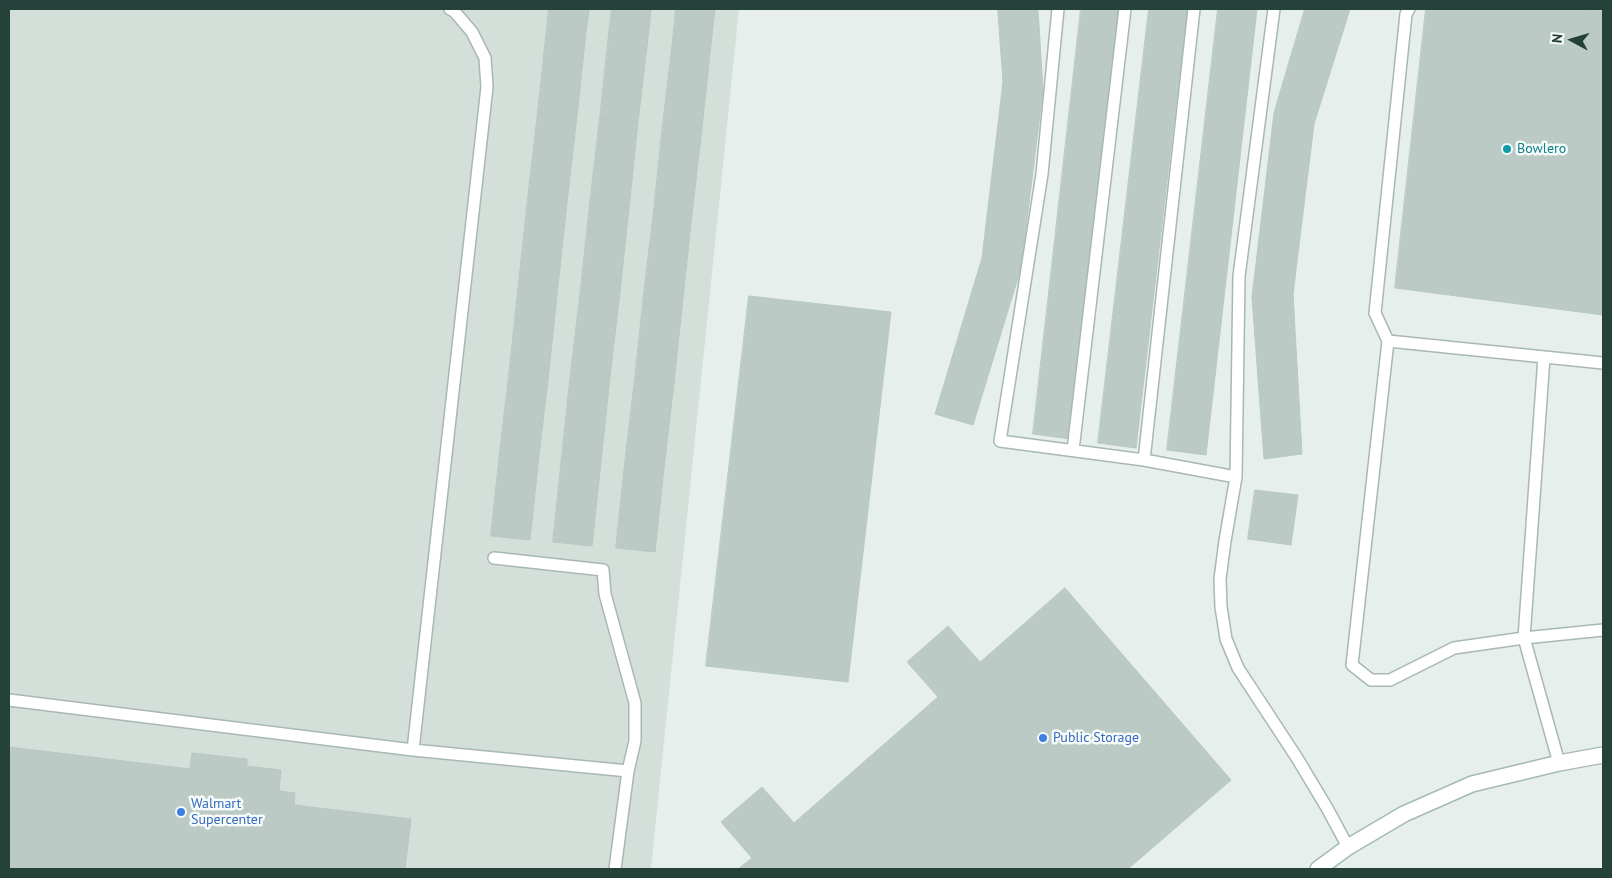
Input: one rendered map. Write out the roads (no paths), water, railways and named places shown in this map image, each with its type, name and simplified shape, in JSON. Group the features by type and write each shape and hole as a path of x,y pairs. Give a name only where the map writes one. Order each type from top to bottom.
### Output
{"street":[{"path":"1318,869 1348,847 1404,814 1472,784 1559,763 1603,755"}],"lane":[{"path":"413,750 487,87 485,58 472,32 454,11 450,9"},
{"path":"1058,9 1042,174 1000,441 1144,460 1236,477"},
{"path":"1073,450 1125,9"},
{"path":"1144,460 1194,9"},
{"path":"1274,9 1239,276 1236,477 1220,579 1221,607 1226,639 1238,668 1328,808 1348,847"},
{"path":"1408,9 1375,313 1388,341 1352,665 1371,680 1390,680 1454,648 1524,638 1603,630"},
{"path":"1388,341 1603,363"},
{"path":"1544,357 1524,638 1559,763"},
{"path":"494,558 603,570 604,594 635,703 635,741 628,771 614,869"},
{"path":"9,700 413,750 628,771"}],"place":[{"name":"Bowlero","path":"1507,149"},
{"name":"Public Storage","path":"1043,738"},
{"name":"Walmart Supercenter","path":"181,812"}]}
